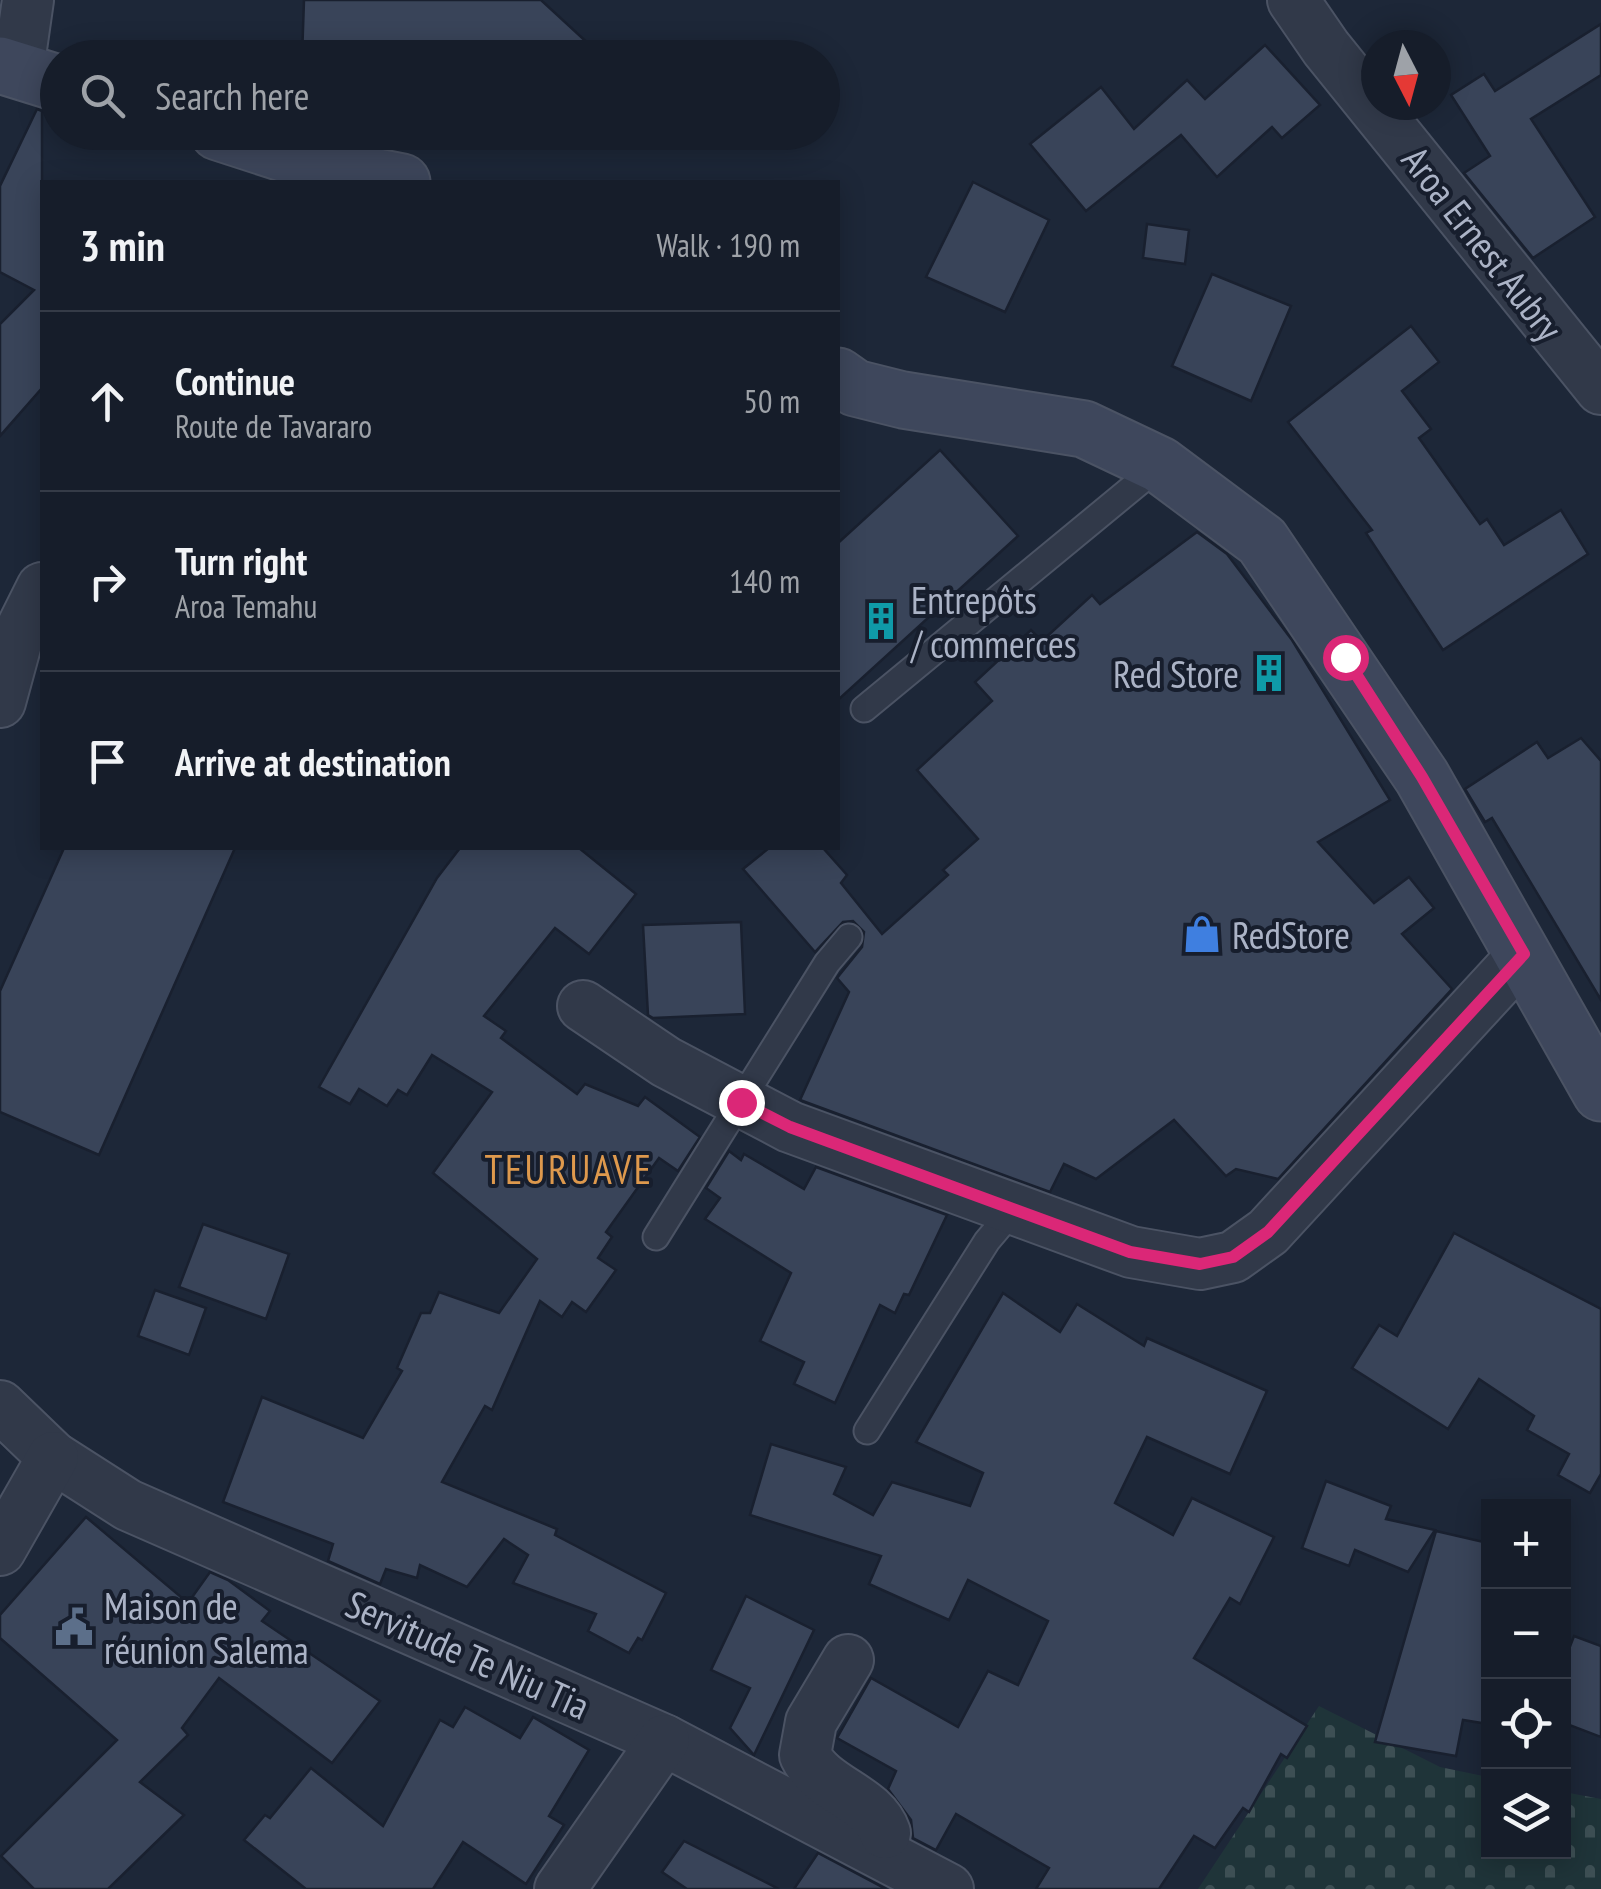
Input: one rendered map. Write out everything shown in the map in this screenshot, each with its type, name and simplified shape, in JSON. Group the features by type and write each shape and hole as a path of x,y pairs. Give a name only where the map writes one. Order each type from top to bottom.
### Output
{"main road":[{"path":"263,150 325,175 380,180"},
{"path":"840,377 855,388 903,400 1084,428 1160,465 1262,540 1422,777 1601,1093"}],"street":[{"path":"25,73 28,0"},
{"name":"Aroa Ernest Aubry","path":"1294,0 1326,48 1601,389"},
{"path":"0,702 26,588"},
{"path":"583,1006 666,1062 790,1127 1130,1252 1200,1264 1233,1257 1268,1232 1524,954"},
{"name":"Servitude Te Niu Tia","path":"0,1406 53,1456 128,1505 664,1740 948,1889"},
{"path":"0,1550 53,1456"},
{"path":"848,1660 810,1722 806,1755 824,1781 873,1813 883,1826 892,1858"},
{"path":"560,1889 664,1740"}],"lane":[{"path":"864,708 1160,465"},
{"path":"656,1237 827,963 849,937"},
{"path":"866,1431 987,1241 1014,1209"}],"green space":[{"path":"1319,1706 1440,1767 1481,1776 1481,1859 1571,1859 1571,1793 1601,1799 1601,1889 1198,1889"}],"building":[{"path":"304,0 541,0 584,40 303,40"},
{"path":"1601,24 1601,75 1531,119 1595,217 1533,258 1464,173 1490,156 1451,95 1484,74 1495,91"},
{"path":"1265,45 1320,105 1282,138 1272,127 1217,177 1181,135 1086,211 1030,144 1101,87 1134,129 1187,80 1205,99"},
{"path":"37,109 40,110 40,390 0,436 0,324 34,290 0,272 0,186"},
{"path":"973,182 1049,220 1005,312 926,277"},
{"path":"1147,224 1189,230 1185,264 1143,258"},
{"path":"1212,274 1291,306 1251,401 1172,366"},
{"path":"1411,326 1439,362 1402,391 1431,429 1419,438 1480,524 1487,519 1504,545 1561,510 1588,554 1443,650 1366,533 1372,530 1288,422"},
{"name":"Entrepôts / commerces","path":"940,450 1018,536 840,698 840,541"},
{"path":"1197,532 1227,554 1292,640 1390,800 1318,842 1374,903 1409,877 1434,908 1402,934 1452,989 1278,1179 1236,1169 1226,1176 1174,1120 1096,1179 1064,1164 1050,1192 800,1100 849,992 837,978 862,947 864,932 853,921 843,922 815,952 743,869 767,850 825,850 847,875 841,883 882,934 948,875 943,870 978,839 917,770 992,701 975,682 1031,630 1042,641 1092,595 1100,604"},
{"path":"1581,738 1601,761 1601,1000 1492,818 1485,822 1465,789 1537,742 1548,758"},
{"path":"63,850 234,850 99,1155 0,1112 0,991"},
{"path":"458,850 581,850 636,894 589,954 555,928 484,1016 506,1031 501,1038 577,1094 585,1084 638,1106 645,1097 700,1137 678,1171 659,1158 606,1232 612,1237 598,1258 616,1270 586,1312 572,1302 562,1317 540,1301 492,1410 485,1406 442,1482 557,1529 555,1535 666,1593 642,1640 638,1638 629,1653 588,1631 596,1614 513,1583 528,1555 504,1539 467,1587 420,1565 417,1578 386,1569 380,1584 328,1561 333,1544 223,1502 262,1397 363,1438 402,1371 397,1368 421,1313 430,1313 439,1292 499,1313 537,1259 433,1173 492,1092 432,1055 407,1095 398,1090 387,1106 359,1089 350,1104 319,1087 437,878"},
{"path":"741,922 745,1014 653,1018 648,1015 643,925"},
{"path":"729,1151 741,1160 744,1154 804,1189 816,1167 947,1215 909,1295 904,1294 895,1313 880,1305 835,1403 794,1384 804,1362 760,1341 791,1273 705,1219 720,1198 706,1188"},
{"path":"203,1224 289,1254 266,1319 179,1287"},
{"path":"1454,1233 1601,1309 1601,1474 1590,1493 1558,1475 1569,1454 1527,1430 1534,1416 1479,1379 1448,1429 1352,1368 1379,1325 1397,1336"},
{"path":"155,1290 206,1308 189,1355 138,1336"},
{"path":"1003,1293 1060,1332 1077,1304 1144,1346 1147,1338 1267,1391 1230,1474 1147,1437 1115,1503 1173,1535 1192,1498 1274,1537 1240,1604 1230,1598 1194,1658 1307,1726 1287,1758 1281,1754 1249,1812 1243,1808 1215,1848 1194,1836 1159,1889 1036,1889 1049,1868 956,1814 936,1850 913,1838 911,1820 888,1789 896,1771 837,1738 871,1678 958,1727 988,1671 1018,1685 1048,1621 968,1580 949,1620 869,1584 881,1556 750,1515 771,1444 846,1467 834,1494 873,1515 892,1482 970,1506 983,1473 916,1442"},
{"path":"1326,1481 1391,1506 1386,1519 1435,1530 1408,1572 1355,1550 1349,1566 1302,1548"},
{"path":"86,1517 188,1603 210,1572 228,1580 270,1611 262,1621 380,1701 332,1763 219,1678 182,1728 188,1735 140,1782 184,1815 108,1889 34,1889 1,1856 117,1740 0,1638 0,1615"},
{"path":"1436,1531 1481,1541 1481,1723 1463,1720 1456,1756 1375,1742"},
{"path":"746,1596 814,1630 754,1755 730,1728 750,1688 711,1670"},
{"path":"1574,1636 1601,1646 1601,1737 1571,1726"},
{"path":"465,1707 520,1738 533,1717 589,1750 549,1816 564,1825 526,1884 463,1842 433,1889 306,1889 244,1840 265,1815 270,1818 311,1768 383,1826 440,1720 453,1727"},
{"path":"684,1841 779,1889 687,1889 662,1872"},
{"path":"818,1853 886,1889 794,1889"}],"place":[{"name":"Entrepôts / commerces","path":"881,621"},
{"name":"Red Store","path":"1269,673"},
{"name":"RedStore","path":"1202,934"},
{"name":"Maison de réunion Salema","path":"74,1627"}],"district":[{"name":"TEURUAVE","path":"569,1169"}],"route":[{"path":"741,1102 790,1127 1130,1252 1200,1264 1233,1257 1268,1232 1524,954 1422,777 1345,657"}]}
